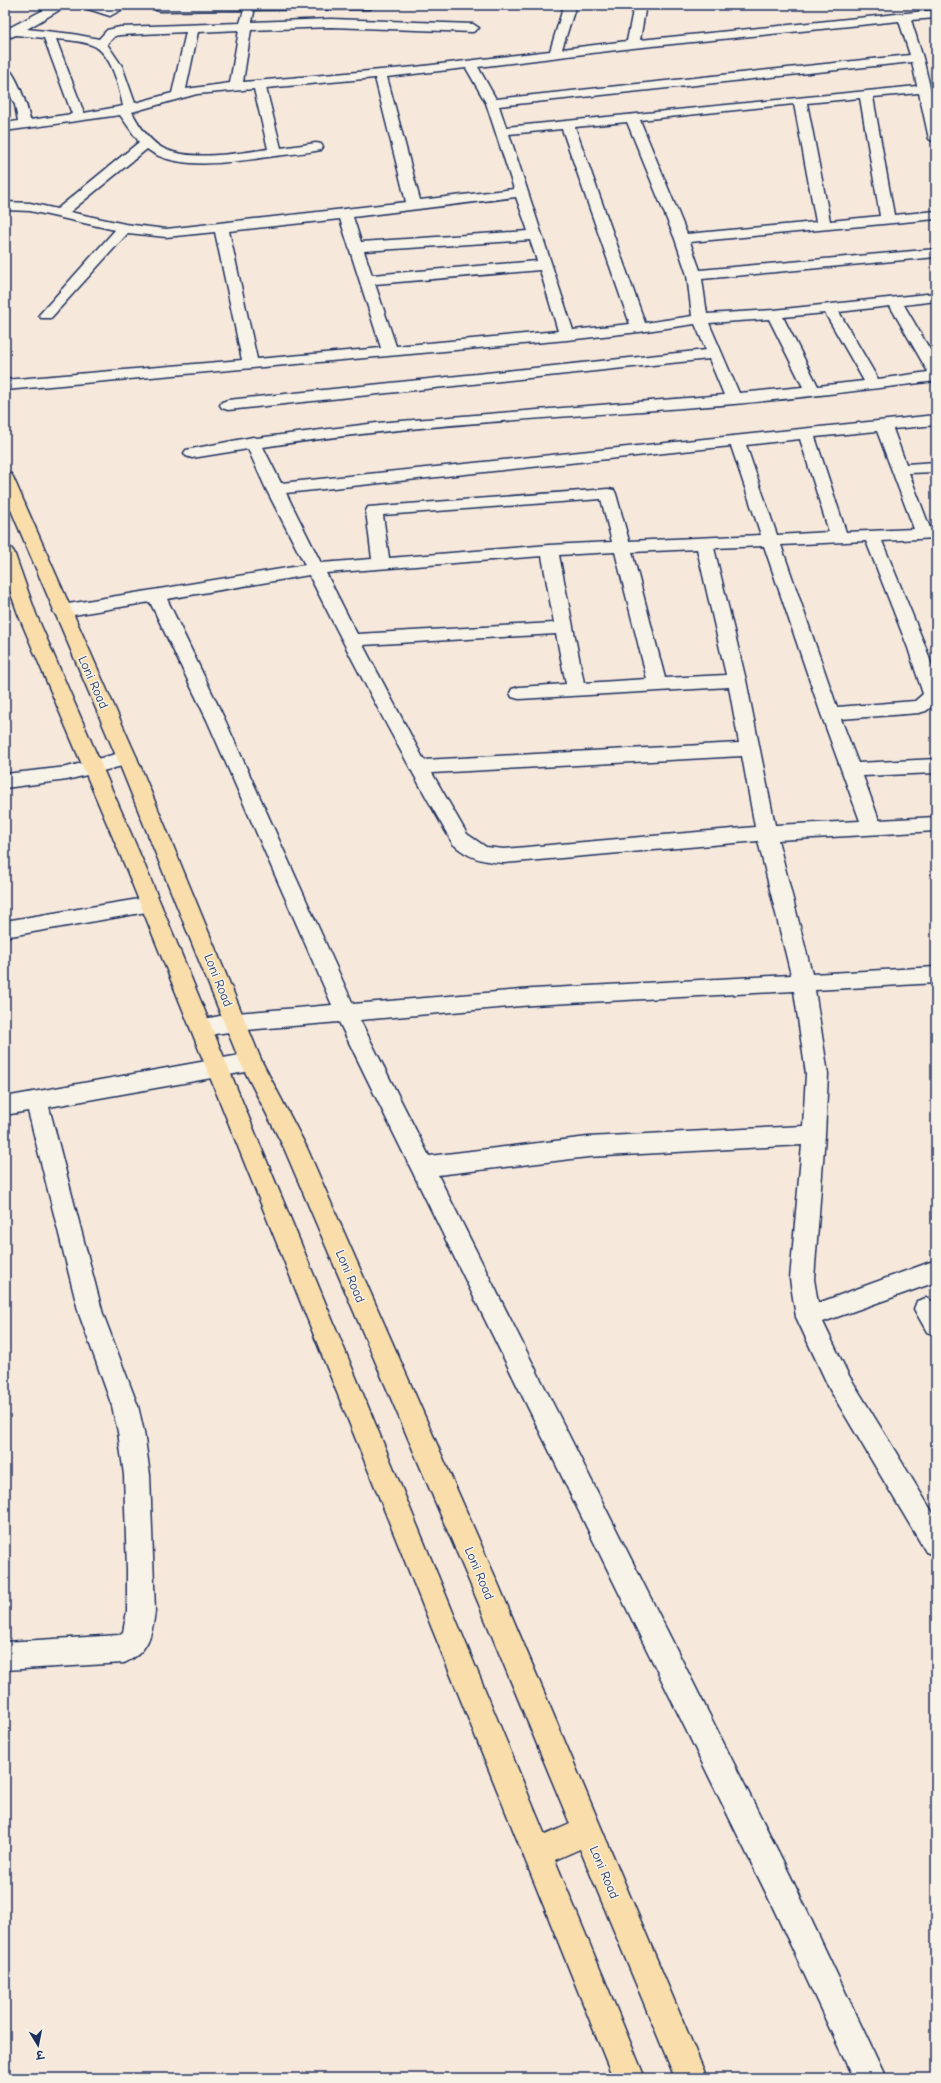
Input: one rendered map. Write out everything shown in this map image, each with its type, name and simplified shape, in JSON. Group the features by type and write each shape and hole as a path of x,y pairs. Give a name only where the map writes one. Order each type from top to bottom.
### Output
{"highway":[{"name":"Loni Road","path":"5,477 127,758 236,1022 251,1062 298,1156 484,1584 690,2078"},
{"path":"5,552 27,614 151,905 629,2078"},
{"path":"537,1853 588,1831"}],"street":[{"path":"5,41 13,31 62,5"},
{"path":"89,5 110,12 124,5"},
{"path":"236,86 250,5"},
{"path":"160,7 370,5"},
{"path":"555,52 570,5"},
{"path":"633,44 640,5"},
{"path":"5,128 80,118 127,109 196,90 470,64 555,52 869,16 904,18 936,14"},
{"path":"904,18 917,58 936,140"},
{"path":"100,44 111,33 120,31 193,27 331,22 473,28"},
{"path":"178,96 193,27"},
{"path":"13,31 88,39 100,44 122,76 127,109 146,143 162,153 201,159 316,147"},
{"path":"49,36 80,118"},
{"path":"492,104 917,58"},
{"path":"470,64 492,104 520,192 546,265 567,335"},
{"path":"5,71 21,105 25,125"},
{"path":"380,73 414,205"},
{"path":"259,84 275,152"},
{"path":"501,131 800,100 924,89"},
{"path":"866,95 888,220"},
{"path":"800,100 824,226"},
{"path":"632,117 682,240 694,275 700,319 734,399"},
{"path":"568,124 639,328"},
{"path":"59,214 146,143"},
{"path":"5,206 30,208 125,228 166,233 346,214 520,192"},
{"path":"346,214 390,351"},
{"path":"682,240 936,216"},
{"path":"46,315 125,228"},
{"path":"221,228 250,364"},
{"path":"356,247 536,235"},
{"path":"694,275 936,253"},
{"path":"367,280 546,265"},
{"path":"5,385 567,335 639,328 700,319 774,314 936,297"},
{"path":"894,301 936,373"},
{"path":"829,308 874,385"},
{"path":"774,314 812,390"},
{"path":"228,405 714,354"},
{"path":"192,453 253,442 401,424 734,399 874,385 936,376"},
{"path":"274,489 936,420"},
{"path":"62,611 315,568 549,550 930,533 899,469 883,425"},
{"path":"806,433 839,536"},
{"path":"737,441 769,540 830,714 872,827"},
{"path":"253,442 274,489 350,640 418,767 460,839 470,849 484,855 504,856 766,833 936,824"},
{"path":"899,469 936,467"},
{"path":"381,563 374,511 608,494 658,685"},
{"path":"830,714 918,707 928,701 932,694 917,648 872,536"},
{"path":"704,543 738,680 766,833 803,981 817,1074 814,1135 805,1226 802,1279 808,1317 823,1351 870,1435 936,1543"},
{"path":"549,550 576,689"},
{"path":"156,595 216,720 346,1013 421,1167 779,1886 870,2078"},
{"path":"350,640 564,628"},
{"path":"519,693 738,680"},
{"path":"418,767 750,749"},
{"path":"5,781 40,779 93,769 127,758"},
{"path":"851,770 936,766"},
{"path":"5,929 151,905"},
{"path":"201,1027 236,1022 533,997 936,974"},
{"path":"5,1106 251,1062"},
{"path":"5,1656 124,1649 133,1642 139,1627 140,1611 141,1571 137,1475 131,1432 125,1406 92,1314 36,1100"},
{"path":"421,1167 588,1147 814,1135"},
{"path":"808,1317 936,1271"}]}
